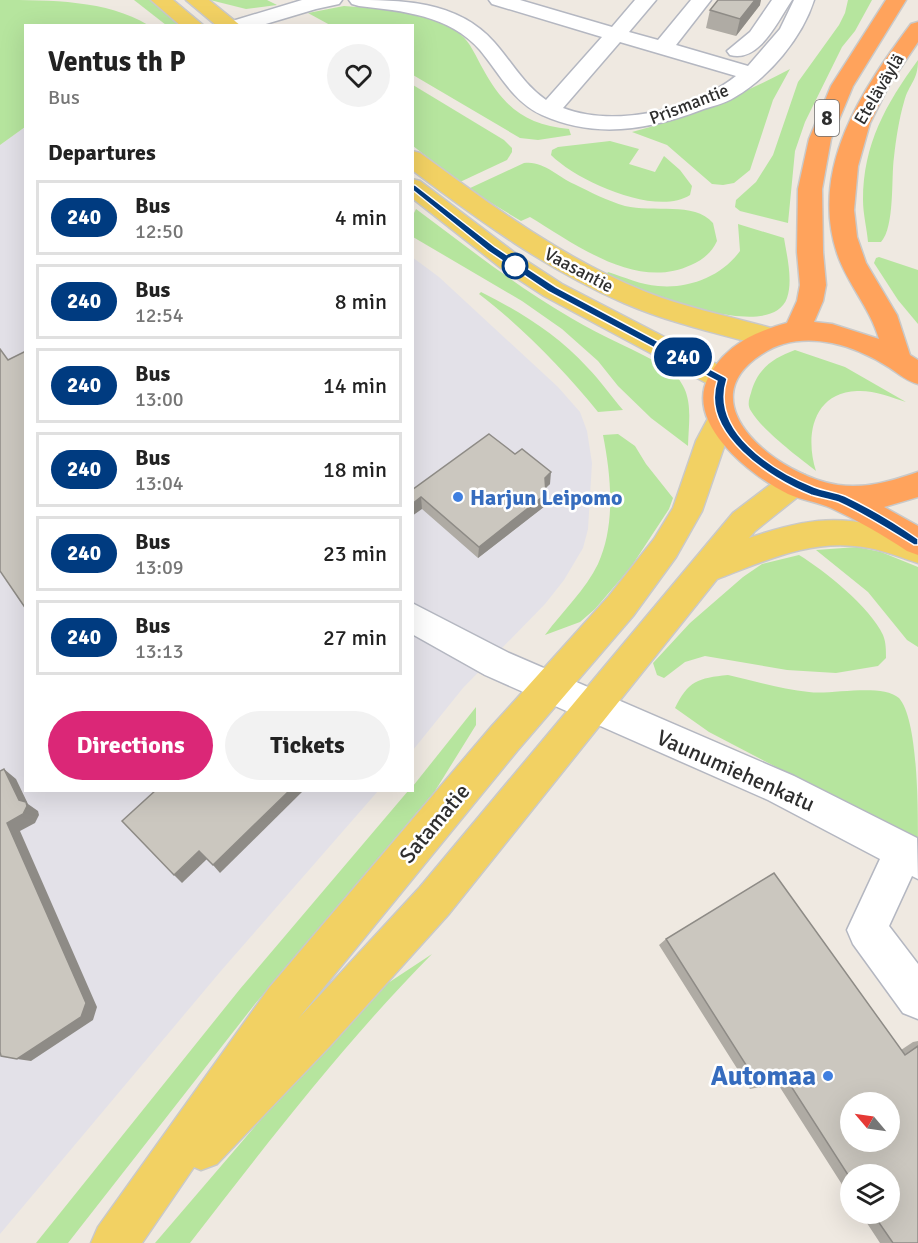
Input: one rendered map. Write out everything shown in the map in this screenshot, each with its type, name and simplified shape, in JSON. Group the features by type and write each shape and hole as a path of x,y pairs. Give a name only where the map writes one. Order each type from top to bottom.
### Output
{"highway":[{"name":"Eteläväylä","path":"796,332 810,301 813,285 810,252 810,189 820,139 842,86 896,0"},
{"name":"Eteläväylä","path":"897,357 881,308 864,285 845,241 842,208 847,154 855,128 868,101 918,28"},
{"path":"881,308 918,341"},
{"path":"918,374 897,357 878,347 841,335 813,331 796,332 768,337 738,357 722,379 718,390 723,417 740,445 752,456 795,483 814,492 838,498 893,525 918,542"},
{"path":"838,498 880,496 918,484"}],"main road":[{"path":"161,0 191,24"},
{"path":"196,0 228,24"},
{"name":"Vaasantie","path":"414,159 516,234 570,267 651,304 689,317 768,337"},
{"name":"Vaasantie","path":"414,188 455,222 544,284 722,379"},
{"name":"Satamatie","path":"122,1233 284,1003 550,686 621,606 665,548 687,511 711,441 723,417"},
{"name":"Satamatie","path":"122,1233 316,1030 434,901 744,522 795,483"},
{"path":"705,570 754,548 795,537 818,534 868,535 918,550"}],"street":[{"path":"243,24 313,3 332,0"},
{"name":"Prismantie","path":"358,0 425,11 465,25 488,48 512,84 534,102 549,110 595,125 628,124 669,116 729,92 768,58 799,17 804,0"},
{"path":"499,0 615,34 724,51 738,51 747,47 782,0"},
{"path":"549,110 646,0"},
{"path":"667,42 701,0"},
{"path":"667,42 752,74"},
{"name":"Vaunumiehenkatu","path":"414,617 497,663 781,788 858,826 911,856"},
{"path":"911,856 867,930 918,998"}],"shaded area":[{"path":"24,128 24,792 377,792 220,972 0,1234 0,145"},
{"path":"414,258 439,277 558,387 580,412 587,431 592,463 588,529 583,548 564,580 545,604 463,688 414,749"}],"green space":[{"path":"0,0 58,1 96,6 132,17 146,24 24,24 24,128 0,145"},
{"path":"134,0 150,0 182,24 165,24"},
{"path":"210,0 267,0 277,5 246,9"},
{"path":"848,0 872,0 855,31 842,47 805,122 795,151 788,223 740,211 735,207 736,200 756,182 773,155 798,82 839,25"},
{"path":"344,6 372,8 420,16 449,27 467,42 491,82 507,103 528,118 553,127 569,129 571,135 538,140 520,138 414,76 414,24 328,24 308,13"},
{"path":"918,60 917,73 906,96 898,129 889,225 881,242 868,242 863,200 867,161 887,109"},
{"path":"790,69 773,100 750,170 734,183 712,184 667,145 632,132 713,105"},
{"path":"414,86 504,140 512,148 507,160 460,182 414,147"},
{"path":"610,141 639,149 629,164 655,172 664,156 680,170 692,186 690,195 675,201 658,202 638,199 597,185 563,165 551,155 552,150 558,147"},
{"path":"524,163 544,166 586,190 625,206 684,210 705,216 713,223 717,241 710,252 699,261 670,272 649,272 628,268 586,251 530,217 521,221 468,189"},
{"path":"416,209 492,266 551,306 669,369 677,377 687,395 689,404 688,446 651,418 618,386 598,361 562,329 522,301 414,238"},
{"path":"738,224 784,238 789,268 789,291 787,298 776,311 756,316 730,315 701,309 672,301 606,275 608,272 658,286 681,285 704,279 733,260 740,251"},
{"path":"879,257 918,270 918,324 898,300 874,263"},
{"path":"481,292 510,307 564,344 592,372 623,410 598,412 542,349 479,294"},
{"path":"795,350 845,367 906,402 882,394 863,391 842,394 830,400 821,408 812,431 811,444 816,471 772,435 756,418 749,406 757,377 773,361"},
{"path":"618,434 635,446 673,498 669,509 631,567 595,609 580,622 545,635 587,582 604,549 610,516 610,483 603,435"},
{"path":"857,547 881,552 918,567 918,647 907,640 868,592 816,550"},
{"path":"799,555 846,590 877,624 884,638 886,652 886,658 878,666 836,673 787,670 705,656 685,662 664,678 657,675 653,663 690,623 743,577 762,564"},
{"path":"728,675 799,691 819,693 869,690 881,691 899,698 910,725 916,765 918,841 709,732 675,708 685,692 695,682"},
{"path":"476,707 476,725 435,791 255,1004 68,1243 36,1243 240,989 407,792 414,792 414,785"},
{"path":"432,954 367,1023 190,1243 155,1243 287,1089 385,985"}],"building":[{"path":"718,0 755,0 740,19 710,10"},
{"path":"0,349 8,360 24,352 24,606 0,571"},
{"path":"489,434 515,454 522,449 551,472 545,478 546,494 479,547 421,497 414,502 414,489"},
{"path":"4,769 19,800 26,802 27,806 23,814 7,823 86,1003 81,1017 17,1059 1,1056 0,1052 0,771"},
{"path":"154,792 288,792 213,865 199,851 174,875 122,821"},
{"path":"774,873 905,1055 918,1046 918,1243 893,1243 880,1224 900,1224 900,1164 841,1164 782,1072 760,1087 666,939"}],"bus line":[{"name":"240","path":"414,188 491,249 553,290 722,379 718,390 723,417 740,445 752,456 781,476 814,492 838,498 873,514 918,542"}],"place":[{"name":"Harjun Leipomo","path":"458,497"},
{"name":"Automaa","path":"828,1076"}]}
